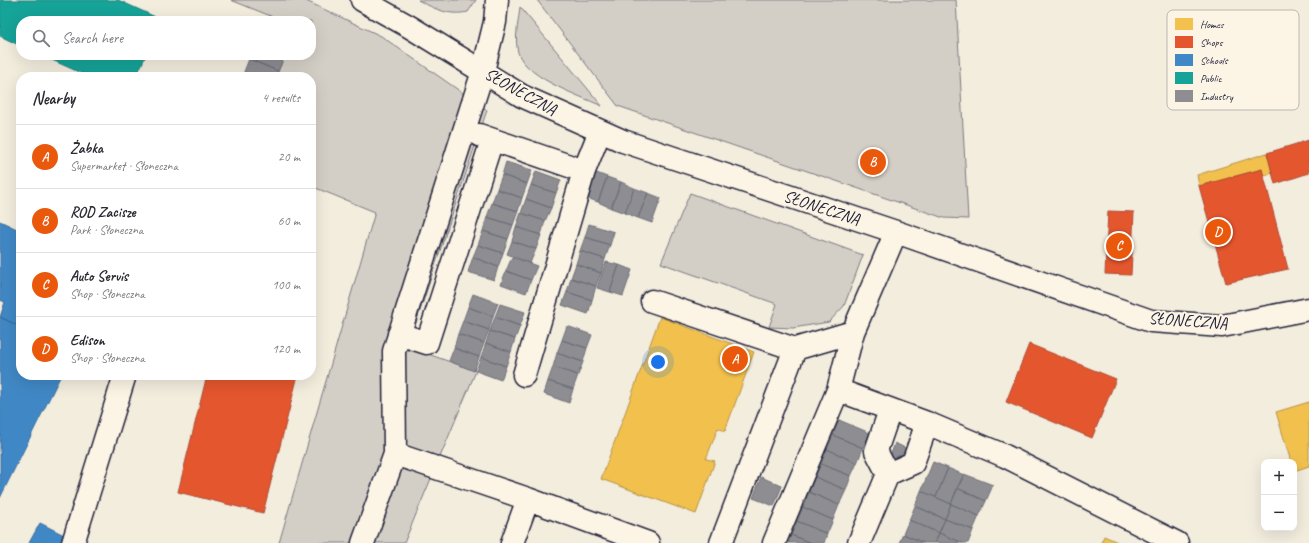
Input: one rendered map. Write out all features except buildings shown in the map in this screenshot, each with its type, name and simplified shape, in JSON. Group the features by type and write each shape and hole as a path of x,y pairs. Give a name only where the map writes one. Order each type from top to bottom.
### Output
{"street":[{"name":"SŁONECZNA","path":"362,0 410,26 522,96 623,141 896,232 1151,321 1222,326 1309,309"},
{"path":"363,543 396,454 394,351 483,71 495,22 497,0"},
{"path":"464,130 584,171"},
{"path":"524,375 584,171 600,131"},
{"path":"399,334 427,343 492,140"},
{"path":"774,543 838,390 853,332 896,232"},
{"path":"652,301 795,349 853,332"},
{"path":"721,543 795,349"},
{"path":"74,543 123,380"},
{"path":"838,390 927,423 1005,456 1177,543"},
{"path":"888,474 876,451 890,410"},
{"path":"859,543 888,474 913,463 927,423"},
{"path":"396,454 528,499 648,543"},
{"path":"512,543 528,499"}],"shaded area":[{"path":"231,0 304,0 381,36 487,110 408,347 476,371 404,543 279,543 375,212 316,188 316,72 278,72 283,60 316,60 316,16 271,16"},
{"path":"418,0 476,0 468,12 454,13 436,9"},
{"path":"537,0 956,0 968,219 944,218 618,106"},
{"path":"520,7 602,106 551,83 538,76 528,67 520,57 517,47"},
{"path":"690,193 863,255 844,306 829,322 793,328 769,327 777,304 661,263"}],"place":[{"name":"ROD Zacisze","path":"873,162"},
{"name":"Edison","path":"1218,232"},
{"name":"Auto Servis","path":"1119,246"},
{"name":"Żabka","path":"735,359"}]}
